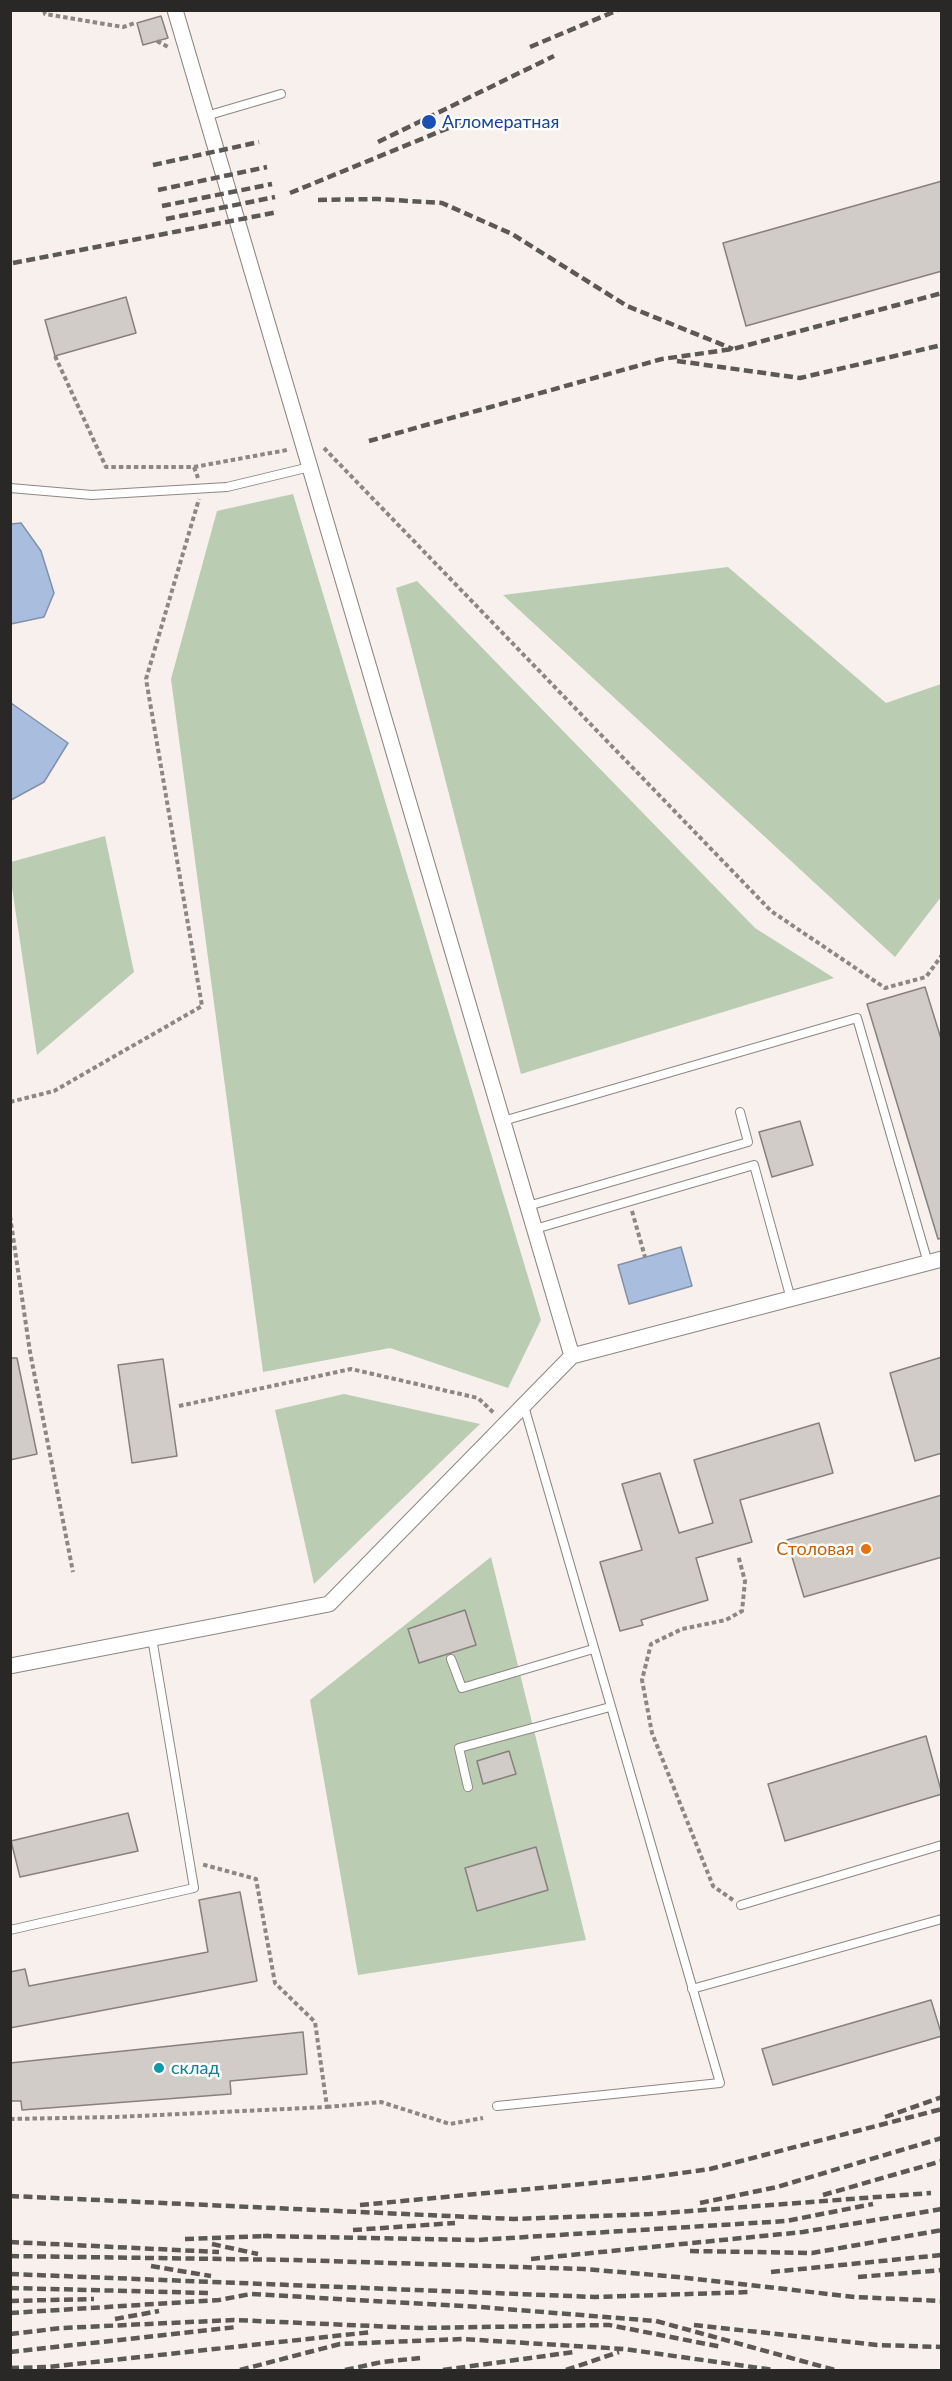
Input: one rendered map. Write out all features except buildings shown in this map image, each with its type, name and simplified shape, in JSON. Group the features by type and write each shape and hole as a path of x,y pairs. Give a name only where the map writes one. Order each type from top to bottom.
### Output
{"street":[{"path":"175,10 572,1356"},
{"path":"10,1666 329,1604 572,1356 935,1261"}],"lane":[{"path":"206,116 281,94"},
{"path":"10,488 92,495 202,489 227,487 310,467"},
{"path":"503,1121 857,1018 935,1261"},
{"path":"528,1206 748,1142 740,1112"},
{"path":"535,1229 754,1165 790,1299"},
{"path":"497,2106 720,2083 524,1406"},
{"path":"10,1930 194,1888 152,1638"},
{"path":"451,1659 462,1688 593,1649"},
{"path":"468,1787 459,1748 610,1707"},
{"path":"741,1905 942,1845"},
{"path":"692,1989 942,1918"}],"path":[{"path":"44,10 45,14 123,27 135,23"},
{"path":"55,356 106,467 194,467 289,449"},
{"path":"321,440 325,451 771,911 885,988 926,976 942,955"},
{"path":"10,1101 54,1090 202,1006 146,680 202,489 194,467"},
{"path":"629,1201 645,1257"},
{"path":"10,1216 30,1352 73,1572"},
{"path":"179,1406 351,1369 478,1398 506,1424"},
{"path":"738,1555 745,1581 742,1611 726,1620 682,1629 651,1644 642,1680 652,1733 713,1886 741,1905"},
{"path":"189,1861 256,1879 274,1983 315,2022 327,2107"},
{"path":"10,2119 116,2117 327,2107 381,2102 450,2124 483,2118"}],"green space":[{"path":"293,494 541,1320 508,1388 390,1348 263,1372 171,679 217,511"},
{"path":"728,567 886,703 941,684 941,897 895,957 503,595"},
{"path":"417,581 755,928 834,978 521,1074 396,588"},
{"path":"105,836 134,972 37,1055 11,881 11,862"},
{"path":"344,1394 480,1424 314,1584 275,1410"},
{"path":"491,1557 586,1940 358,1975 310,1700"}],"water":[{"path":"21,523 41,551 54,593 44,617 11,624 11,524"},
{"path":"11,703 68,743 44,782 11,800"},
{"path":"681,1247 692,1286 629,1304 618,1265"}],"railway":[{"path":"530,47 618,10"},
{"path":"378,142 554,56"},
{"path":"290,193 463,122"},
{"path":"153,165 259,142"},
{"path":"158,190 267,167"},
{"path":"162,206 272,184"},
{"path":"166,219 275,197"},
{"path":"318,200 377,199 442,203 512,234 627,306 733,349"},
{"path":"13,263 278,212"},
{"path":"369,441 662,359 733,349 942,293"},
{"path":"677,361 800,378 942,345"},
{"path":"885,2117 942,2097"},
{"path":"360,2205 646,2178 710,2169 942,2109"},
{"path":"700,2203 777,2187 942,2138"},
{"path":"823,2195 942,2161"},
{"path":"10,2196 514,2219 650,2214 931,2193"},
{"path":"263,2236 477,2240 786,2221 873,2204"},
{"path":"531,2259 803,2232 942,2209"},
{"path":"353,2230 455,2223"},
{"path":"690,2251 812,2253 942,2230"},
{"path":"185,2239 269,2236"},
{"path":"10,2242 219,2252"},
{"path":"212,2244 258,2254"},
{"path":"771,2272 942,2255"},
{"path":"10,2256 294,2260 584,2269 855,2297 942,2301"},
{"path":"151,2266 211,2276"},
{"path":"858,2277 942,2270"},
{"path":"10,2274 595,2297 751,2292"},
{"path":"10,2288 208,2293"},
{"path":"10,2313 219,2300 251,2294 480,2307 656,2321 835,2370"},
{"path":"10,2301 94,2299"},
{"path":"115,2319 159,2311"},
{"path":"10,2334 62,2328 234,2320 419,2328 609,2325 722,2347"},
{"path":"694,2325 877,2345 942,2347"},
{"path":"10,2352 237,2327"},
{"path":"10,2368 48,2367 372,2332"},
{"path":"240,2370 340,2344 462,2339 624,2349 774,2370"},
{"path":"443,2370 574,2352"},
{"path":"566,2370 619,2352"},
{"path":"345,2370 382,2362 420,2358"}],"place":[{"name":"Агломератная","path":"429,122"},
{"name":"Столовая","path":"866,1549"},
{"name":"склад","path":"159,2068"}]}
